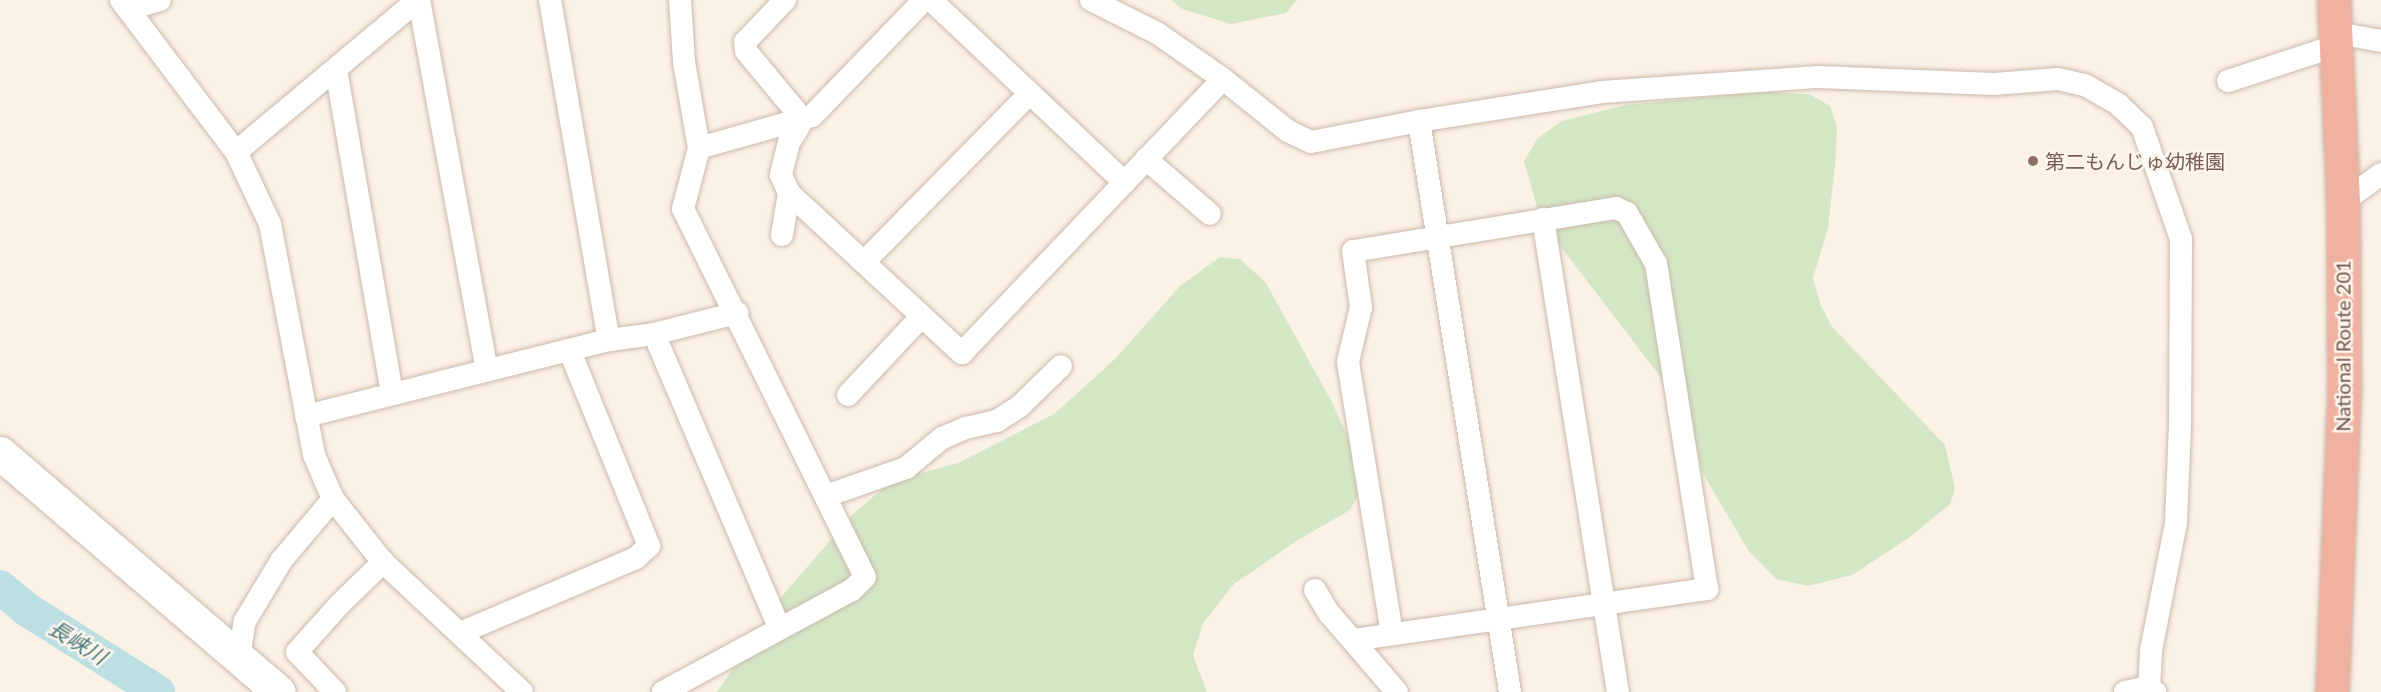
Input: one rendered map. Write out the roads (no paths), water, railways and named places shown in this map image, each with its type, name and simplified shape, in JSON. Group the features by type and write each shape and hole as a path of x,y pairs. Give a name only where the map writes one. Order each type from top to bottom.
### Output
{"highway":[{"name":"National Route 201","path":"2332,692 2344,389 2343,202 2334,0"}],"street":[{"path":"160,0 125,5 236,152 270,224 314,455 333,499 383,562 522,692"},
{"path":"236,152 419,0 487,370"},
{"path":"550,0 609,340"},
{"path":"663,692 779,627 852,590 865,576 737,313 683,209 699,148 684,62 680,0"},
{"path":"785,0 745,42 746,51 803,120"},
{"path":"699,148 812,116 924,0"},
{"path":"931,0 1124,182"},
{"path":"1091,0 1157,33 1224,79 1288,131 1311,142 1419,121 1602,92 1818,76 1994,84 2058,79 2085,85 2118,104 2142,127 2181,239 2180,426 2176,522 2151,651 2152,689 2125,692"},
{"path":"2228,81 2337,39 2381,41"},
{"path":"336,69 392,394"},
{"path":"803,120 789,142 781,175 789,194 865,261 962,353 1224,79"},
{"path":"865,261 1029,94"},
{"path":"1419,121 1510,692"},
{"path":"1146,159 1210,214"},
{"path":"2343,202 2381,174"},
{"path":"782,235 789,194"},
{"path":"1353,640 1707,589 1656,264 1627,213 1616,208 1353,250 1361,307 1348,362 1392,633"},
{"path":"1543,219 1618,692"},
{"path":"306,416 609,340 654,334 737,313"},
{"path":"848,395 922,316"},
{"path":"654,334 779,627"},
{"path":"460,633 636,558 649,546 570,351"},
{"path":"826,496 906,468 942,438 966,428 997,421 1020,406 1061,366"},
{"path":"0,453 279,692"},
{"path":"239,657 245,621 281,561 333,499"},
{"path":"335,692 297,652 339,605 383,562"},
{"path":"1315,590 1329,613 1397,692"}],"waterway":[{"name":"長峡川","path":"0,587 26,609 158,692"}],"place":[{"name":"第二もんじゅ幼稚園","path":"2033,161"}]}
